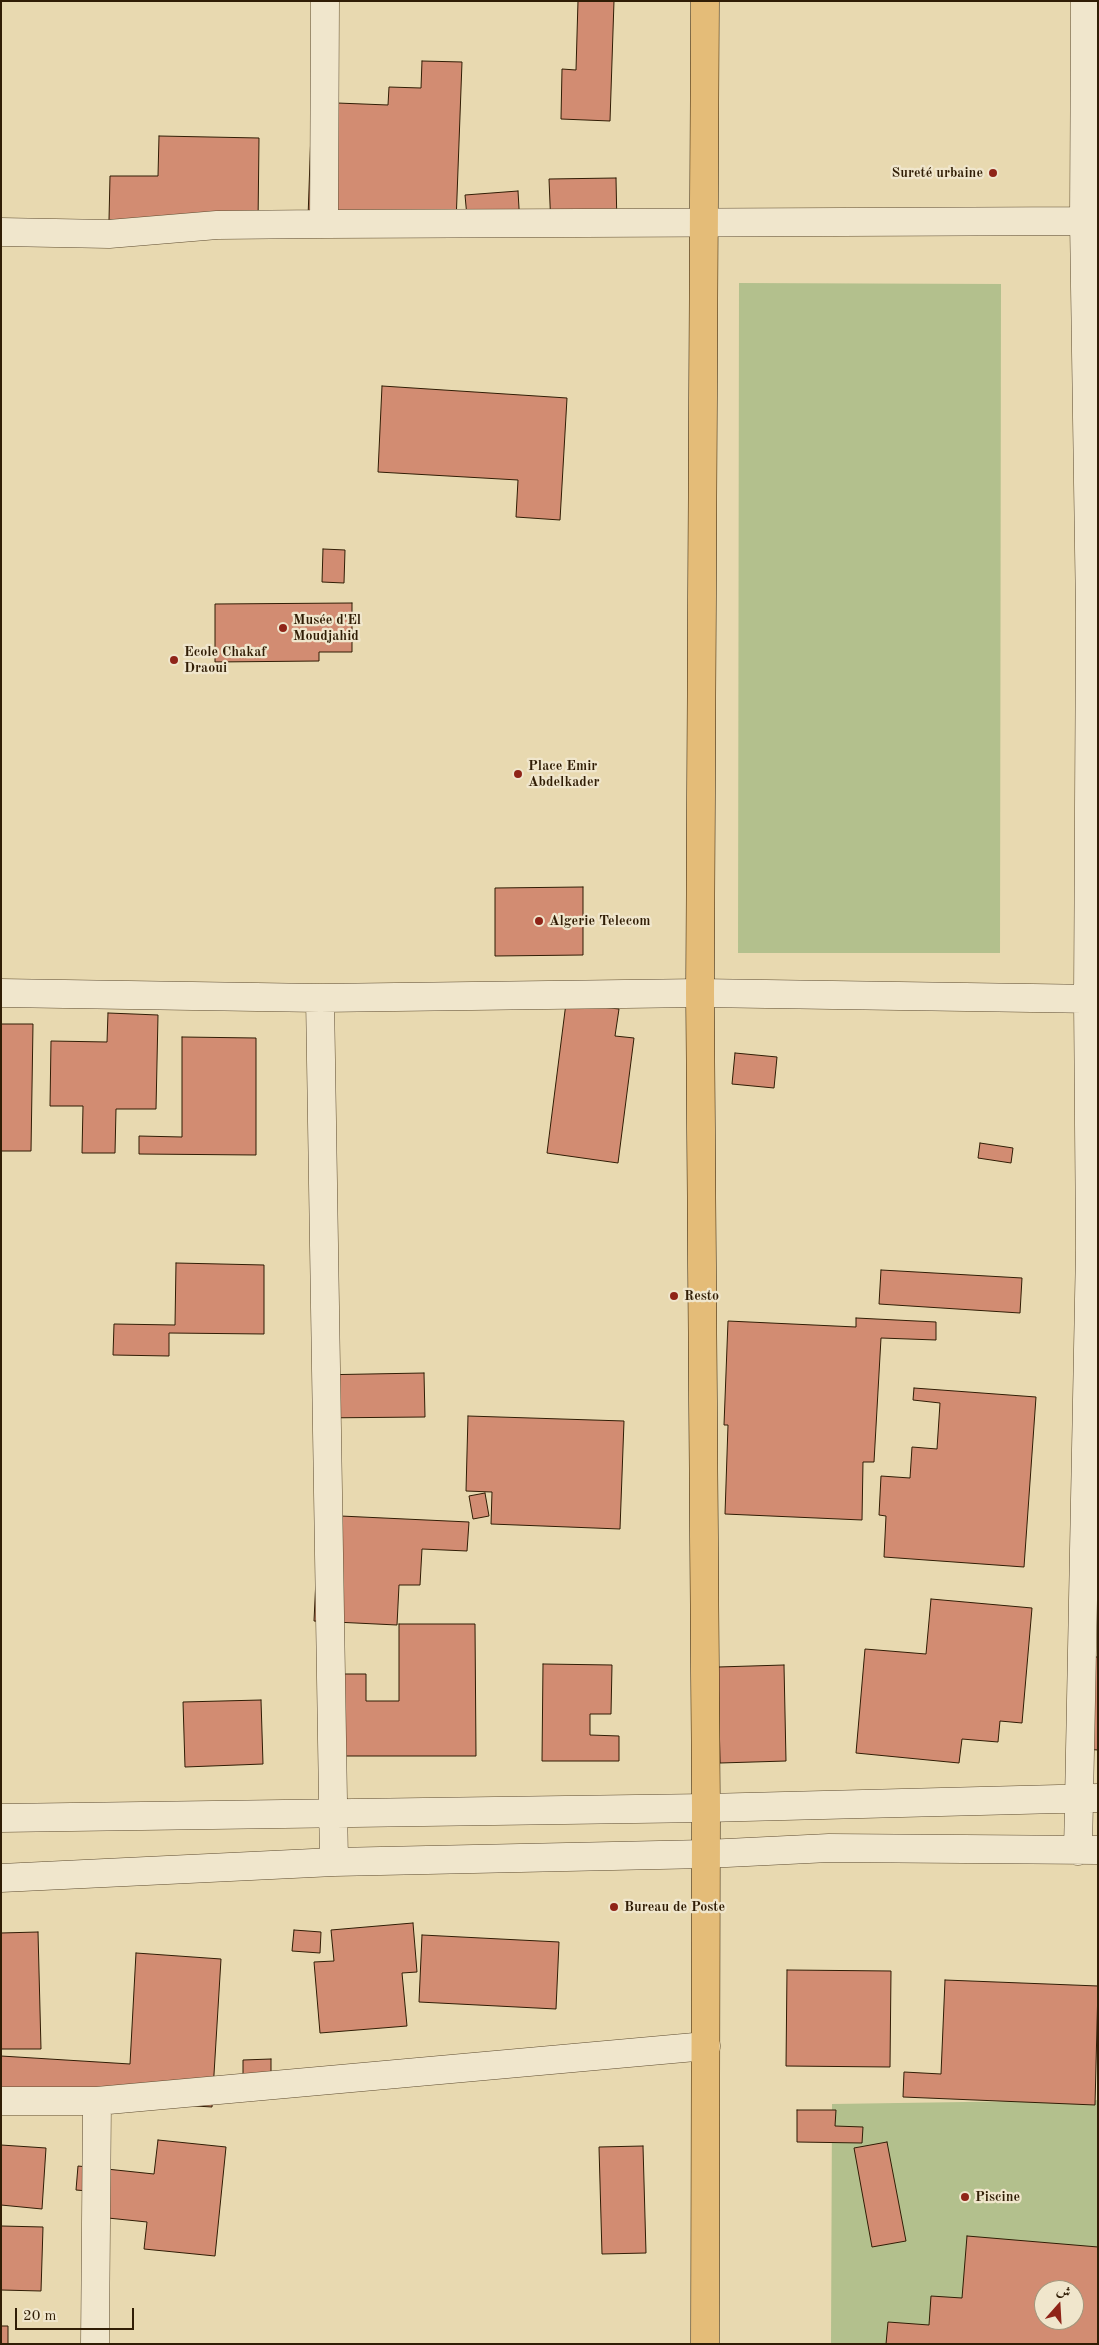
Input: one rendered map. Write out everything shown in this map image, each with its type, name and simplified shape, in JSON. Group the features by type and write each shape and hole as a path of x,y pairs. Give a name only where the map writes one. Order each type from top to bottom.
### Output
{"main road":[{"path":"705,1 706,224 700,993 706,1808 705,2344"}],"street":[{"path":"324,224 325,1"},
{"path":"1,1878 334,1862 706,1854 829,1848 1088,1851 1090,1249 1093,999 1090,613 1091,221 1085,1"},
{"path":"1,232 109,234 217,225 1091,221"},
{"path":"1,993 320,998 700,993 1093,999"},
{"path":"320,998 334,1862"},
{"path":"1,1818 706,1808 1088,1799"},
{"path":"1,2102 98,2101 706,2046"},
{"path":"95,2344 98,2101"}],"green space":[{"path":"739,283 1001,284 1000,953 738,953"},
{"name":"Piscine","path":"1098,2100 1098,2344 831,2344 832,2104"}],"building":[{"path":"578,1 614,1 610,121 561,119 562,69 576,70"},
{"path":"422,61 462,62 456,223 308,218 312,102 388,105 389,87 421,88"},
{"path":"159,136 259,138 258,224 109,220 110,176 158,176"},
{"path":"616,178 617,227 551,228 549,179"},
{"path":"518,191 520,225 468,228 465,195"},
{"path":"382,386 567,398 560,520 516,517 518,480 378,472"},
{"path":"323,549 345,550 344,583 322,582"},
{"name":"Musée d'El Moudjahid","path":"352,603 352,652 319,652 319,661 215,662 215,604"},
{"name":"Algerie Telecom","path":"583,887 583,955 495,956 495,888"},
{"path":"566,1003 619,1009 615,1036 634,1038 618,1163 547,1153"},
{"path":"108,1013 158,1015 156,1109 116,1109 115,1153 82,1153 83,1106 50,1106 51,1041 107,1042"},
{"path":"1,1024 33,1024 31,1151 1,1151"},
{"path":"182,1037 256,1038 256,1155 139,1154 139,1136 182,1137"},
{"path":"735,1053 777,1057 774,1088 732,1084"},
{"path":"980,1143 1013,1148 1011,1163 978,1158"},
{"path":"176,1263 264,1265 264,1334 169,1333 169,1356 113,1355 114,1324 175,1325"},
{"path":"881,1270 1022,1278 1020,1313 879,1304"},
{"path":"856,1318 936,1322 936,1340 881,1338 874,1462 863,1462 862,1520 725,1514 728,1425 724,1425 728,1321 856,1327"},
{"path":"424,1373 425,1417 315,1418 314,1375"},
{"path":"914,1388 1036,1397 1024,1567 884,1557 886,1516 879,1515 881,1476 910,1478 912,1447 937,1449 940,1403 913,1400"},
{"path":"468,1416 624,1421 620,1529 491,1524 492,1492 466,1491"},
{"path":"485,1493 489,1516 473,1519 469,1496"},
{"path":"319,1515 469,1522 467,1551 422,1549 420,1585 399,1585 397,1625 314,1621"},
{"path":"931,1599 1032,1608 1022,1723 1000,1721 998,1742 962,1739 959,1763 856,1753 865,1649 926,1654"},
{"path":"399,1624 475,1624 476,1756 326,1756 326,1674 366,1674 366,1701 399,1701"},
{"path":"1088,1657 1098,1657 1098,1750 1084,1749"},
{"path":"543,1664 612,1665 611,1714 590,1714 590,1735 619,1736 619,1761 542,1761"},
{"path":"784,1665 786,1761 720,1763 718,1667"},
{"path":"261,1700 263,1764 185,1767 183,1702"},
{"path":"413,1923 417,1972 402,1973 407,2026 320,2033 314,1962 334,1961 331,1930"},
{"path":"294,1930 321,1932 320,1953 292,1951"},
{"path":"38,1932 41,2049 1,2049 1,1933"},
{"path":"422,1935 559,1942 556,2009 419,2002"},
{"path":"136,1953 221,1959 212,2107 1,2094 1,2056 130,2064"},
{"path":"787,1970 891,1971 890,2067 786,2066"},
{"path":"945,1980 1098,1986 1095,2105 903,2097 904,2072 941,2074"},
{"path":"271,2059 271,2089 243,2089 243,2060"},
{"path":"797,2110 836,2110 835,2126 863,2127 862,2143 797,2142"},
{"path":"158,2140 226,2147 215,2256 144,2249 147,2222 98,2217 100,2192 76,2190 78,2166 154,2174"},
{"path":"887,2142 906,2241 872,2247 854,2148"},
{"path":"1,2145 46,2148 42,2209 1,2205"},
{"path":"643,2146 646,2253 602,2254 599,2147"},
{"path":"1,2226 43,2227 41,2291 1,2290"},
{"path":"967,2236 1098,2247 1098,2344 886,2344 888,2322 929,2325 931,2296 962,2298"},
{"path":"1,2326 8,2326 8,2344 1,2344"}],"place":[{"name":"Sureté urbaine","path":"993,173"},
{"name":"Musée d'El Moudjahid","path":"283,628"},
{"name":"Ecole Chakaf Draoui","path":"174,660"},
{"name":"Place Emir Abdelkader","path":"518,774"},
{"name":"Algerie Telecom","path":"539,921"},
{"name":"Resto","path":"674,1296"},
{"name":"Bureau de Poste","path":"614,1907"},
{"name":"Piscine","path":"965,2197"}]}
